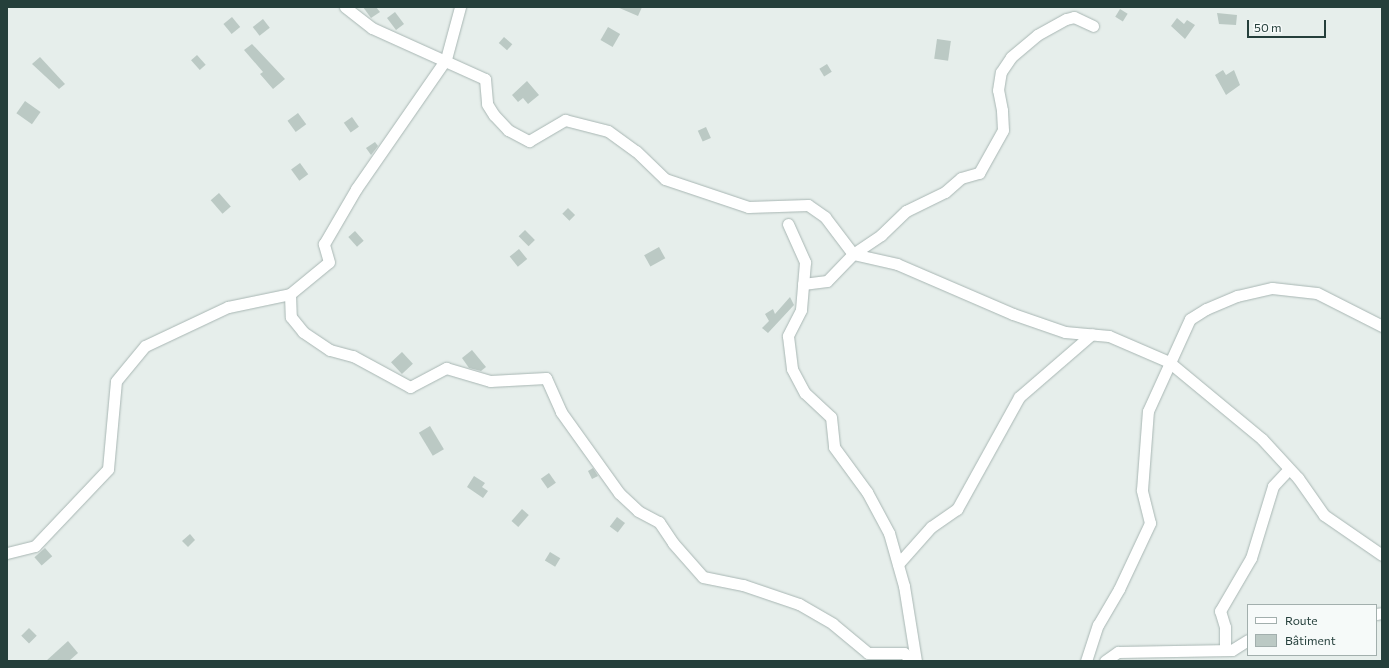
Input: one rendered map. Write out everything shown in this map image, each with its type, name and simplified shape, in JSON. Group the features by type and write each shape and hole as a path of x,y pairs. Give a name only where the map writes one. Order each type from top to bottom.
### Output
{"street":[{"path":"345,7 372,28 446,59 485,79 487,104 494,115 508,130 528,140 565,120 608,131 636,151 665,179 704,194 748,207 808,205 825,217 853,254 897,264 958,292 1065,332 1108,336 1169,362 1262,440 1289,469 1324,515 1382,555"},
{"path":"7,553 35,546 108,469 116,381 145,346 228,307 290,294 329,262 324,244 356,189 446,59 460,7"},
{"path":"803,284 827,282 853,254 881,235 906,210 945,192 961,178 979,173 1003,130 1002,110 998,90 1001,72 1011,57 1037,35 1066,18 1074,17 1093,26"},
{"path":"788,224 805,262 801,310 788,336 792,369 805,393 831,417 834,447 867,492 889,533 904,586 916,661"},
{"path":"1086,661 1098,625 1119,590 1150,523 1142,490 1148,411 1169,362 1190,319 1206,309 1237,296 1272,288 1317,293 1382,326"},
{"path":"290,294 291,317 302,332 330,350 353,356 410,387 446,368 490,381 546,378 561,412 619,494 638,511 659,522 673,543 703,576 743,585 799,604 833,624 868,653 904,654 911,661"},
{"path":"898,564 931,527 958,510 1019,397 1092,334"},
{"path":"1225,650 1224,627 1220,611 1252,558 1273,486 1289,469"},
{"path":"1105,661 1118,652 1232,650 1247,641"}],"building":[{"path":"363,7 376,7 380,12 371,18"},
{"path":"617,7 642,7 638,16"},
{"path":"1120,9 1128,14 1123,21 1115,17"},
{"path":"395,12 404,24 396,30 387,18"},
{"path":"1217,13 1237,15 1236,25 1219,24"},
{"path":"232,17 240,27 232,34 223,24"},
{"path":"1177,18 1184,24 1187,20 1195,25 1185,39 1171,26"},
{"path":"263,19 270,28 260,36 253,27"},
{"path":"608,27 620,34 613,47 600,40"},
{"path":"504,37 512,44 507,50 499,43"},
{"path":"937,39 951,41 948,61 934,59"},
{"path":"252,44 285,79 273,89 260,74 263,72 244,50"},
{"path":"197,55 206,65 200,70 191,60"},
{"path":"40,57 65,84 59,89 32,64"},
{"path":"827,64 832,72 824,76 819,69"},
{"path":"1223,70 1226,75 1234,70 1240,85 1226,95 1215,75"},
{"path":"527,81 539,95 528,104 523,98 518,102 512,95"},
{"path":"25,101 41,112 32,124 16,113"},
{"path":"298,113 306,124 296,132 287,121"},
{"path":"352,117 359,127 351,133 344,123"},
{"path":"706,127 711,138 703,142 698,131"},
{"path":"375,142 378,146 371,155 366,148"},
{"path":"300,163 308,174 299,181 291,169"},
{"path":"219,193 231,207 223,214 211,200"},
{"path":"568,208 575,215 569,221 562,214"},
{"path":"525,230 535,240 529,246 519,236"},
{"path":"355,231 364,241 357,247 348,237"},
{"path":"659,247 665,258 650,267 644,255"},
{"path":"519,249 527,259 518,267 510,257"},
{"path":"790,297 794,305 768,333 762,328 769,321 765,314 773,309 775,314"},
{"path":"472,350 486,367 481,371 469,368 462,358"},
{"path":"402,352 413,364 402,374 391,362"},
{"path":"430,426 444,449 433,456 419,433"},
{"path":"593,468 598,476 592,479 588,471"},
{"path":"549,473 556,483 548,489 541,479"},
{"path":"474,476 485,483 482,487 488,491 483,498 467,487"},
{"path":"522,509 529,515 518,527 512,521"},
{"path":"617,517 625,523 618,533 610,527"},
{"path":"190,534 195,540 188,547 182,541"},
{"path":"45,548 52,556 42,565 34,557"},
{"path":"550,552 560,558 555,567 545,561"},
{"path":"29,628 37,636 29,644 21,636"},
{"path":"68,641 78,653 69,661 46,661"}]}
